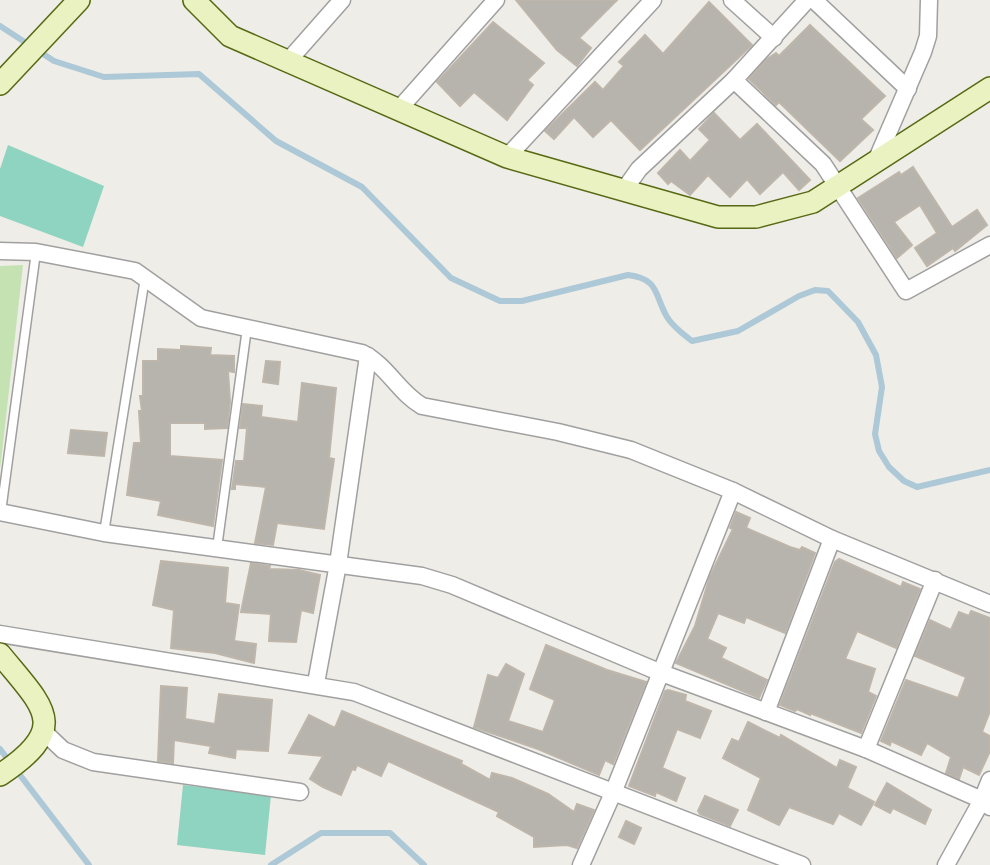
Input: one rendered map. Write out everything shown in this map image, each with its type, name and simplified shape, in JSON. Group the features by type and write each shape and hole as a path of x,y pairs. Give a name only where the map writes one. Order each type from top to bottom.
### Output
{"street":[{"path":"0,84 79,0"},
{"path":"194,0 230,36 507,157 706,214 737,218 813,202 990,88"},
{"path":"289,60 342,0"},
{"path":"399,109 496,0"},
{"path":"507,157 653,0"},
{"path":"732,0 774,38"},
{"path":"624,190 639,169 734,80 807,0"},
{"path":"814,0 908,89"},
{"path":"876,161 928,36 929,0"},
{"path":"734,80 823,164 906,291 990,245"},
{"path":"0,251 36,252 135,271 201,318 368,356 380,362 406,397 422,407 558,432 631,450 733,491 832,539 990,604"},
{"path":"316,683 338,564 368,356"},
{"path":"581,865 613,793 733,491"},
{"path":"1,512 104,533 422,576 452,585 659,673 866,749 987,803"},
{"path":"766,712 832,539"},
{"path":"866,749 935,580"},
{"path":"0,634 316,683 388,704 802,865"},
{"path":"0,653 41,708 39,739 0,775"},
{"path":"39,739 93,762 300,792"},
{"path":"946,865 987,803 990,780"}],"lane":[{"path":"1,512 36,252"},
{"path":"104,533 145,278"},
{"path":"216,548 247,328"}],"green space":[{"path":"8,145 104,186 83,247 0,216 0,169"},
{"path":"23,265 1,462 0,468 0,266"},
{"path":"183,785 271,795 265,855 177,845"}],"building":[{"path":"516,0 617,0 579,38 591,48 577,66 557,50"},
{"path":"709,2 752,45 640,150 611,120 593,137 574,117 554,139 545,131 595,82 603,90 624,66 619,62 645,35 663,54"},
{"path":"493,22 544,63 527,80 533,85 507,120 474,92 460,106 437,82"},
{"path":"810,25 885,96 861,119 873,130 840,161 779,102 776,105 749,79 767,59 776,53 779,56"},
{"path":"714,113 740,140 757,124 810,180 799,190 783,172 760,194 747,179 730,197 708,175 690,195 671,181 668,184 658,173 680,150 690,161 710,140 699,129"},
{"path":"913,167 952,227 977,210 987,225 955,251 953,248 927,266 915,248 937,233 920,205 894,222 912,245 897,258 858,198 899,172 901,175"},
{"path":"181,346 211,348 210,355 234,356 234,372 228,371 230,402 227,428 205,429 205,423 170,423 170,456 222,460 213,526 158,515 161,501 127,495 134,443 141,443 139,411 142,411 140,396 143,396 143,361 158,361 158,349 181,350"},
{"path":"266,361 280,362 278,384 263,382"},
{"path":"302,383 336,388 329,458 334,459 324,529 277,523 273,545 255,543 266,487 235,484 235,489 232,489 236,461 244,461 247,428 240,428 243,404 262,406 261,417 298,422"},
{"path":"71,430 107,433 104,456 68,453"},
{"path":"736,512 750,518 746,528 790,547 800,550 802,547 815,553 785,633 746,617 744,623 718,613 707,639 726,648 721,658 767,680 759,698 676,663 695,626 710,576 733,529 730,528"},
{"path":"839,559 901,587 903,582 920,589 896,648 857,631 845,659 875,669 868,692 876,696 861,733 810,713 780,705 835,562"},
{"path":"161,561 228,568 225,603 239,605 234,641 256,644 254,663 215,653 171,648 174,610 153,605"},
{"path":"251,563 270,566 269,569 299,570 320,575 313,613 301,610 296,642 269,641 271,614 241,612"},
{"path":"971,611 990,618 990,711 982,732 990,736 990,751 979,775 963,767 959,779 946,773 951,757 927,743 921,755 891,741 890,745 881,741 906,680 958,698 966,677 915,656 930,620 951,630 959,612 969,616"},
{"path":"546,645 607,670 646,682 613,764 605,760 599,775 538,749 474,727 488,675 498,678 506,664 524,674 508,721 543,732 555,700 530,689"},
{"path":"161,686 187,688 185,719 215,724 219,694 272,700 268,751 236,749 235,758 209,753 211,746 174,740 173,763 158,761"},
{"path":"665,691 686,695 685,701 711,711 700,738 677,729 662,768 685,778 676,801 656,792 655,796 629,786"},
{"path":"342,711 462,761 461,764 490,780 492,773 512,778 548,794 574,812 577,804 594,810 577,848 567,845 534,847 534,837 497,816 499,812 388,761 381,776 357,765 355,770 352,769 341,795 323,787 310,779 323,756 289,753 309,715 335,728"},
{"path":"748,722 780,738 781,735 837,768 840,760 856,767 847,788 874,802 861,825 839,813 833,824 789,807 779,825 748,810 761,778 723,758 732,739 739,742"},
{"path":"887,783 931,810 925,824 893,808 890,813 875,805"},
{"path":"705,796 738,810 730,826 700,814 698,811"},
{"path":"626,821 641,828 634,844 619,837"}],"waterway":[{"path":"0,26 54,61 104,77 199,74 276,141 362,187 451,278 500,301 522,301 628,275 638,277 651,284 669,321 692,341 738,331 799,296 815,290 828,291 858,322 876,355 882,387 875,434 879,451 889,467 904,481 917,487 990,470"},
{"path":"0,749 89,865"},
{"path":"271,865 321,833 390,833 424,865"}]}
